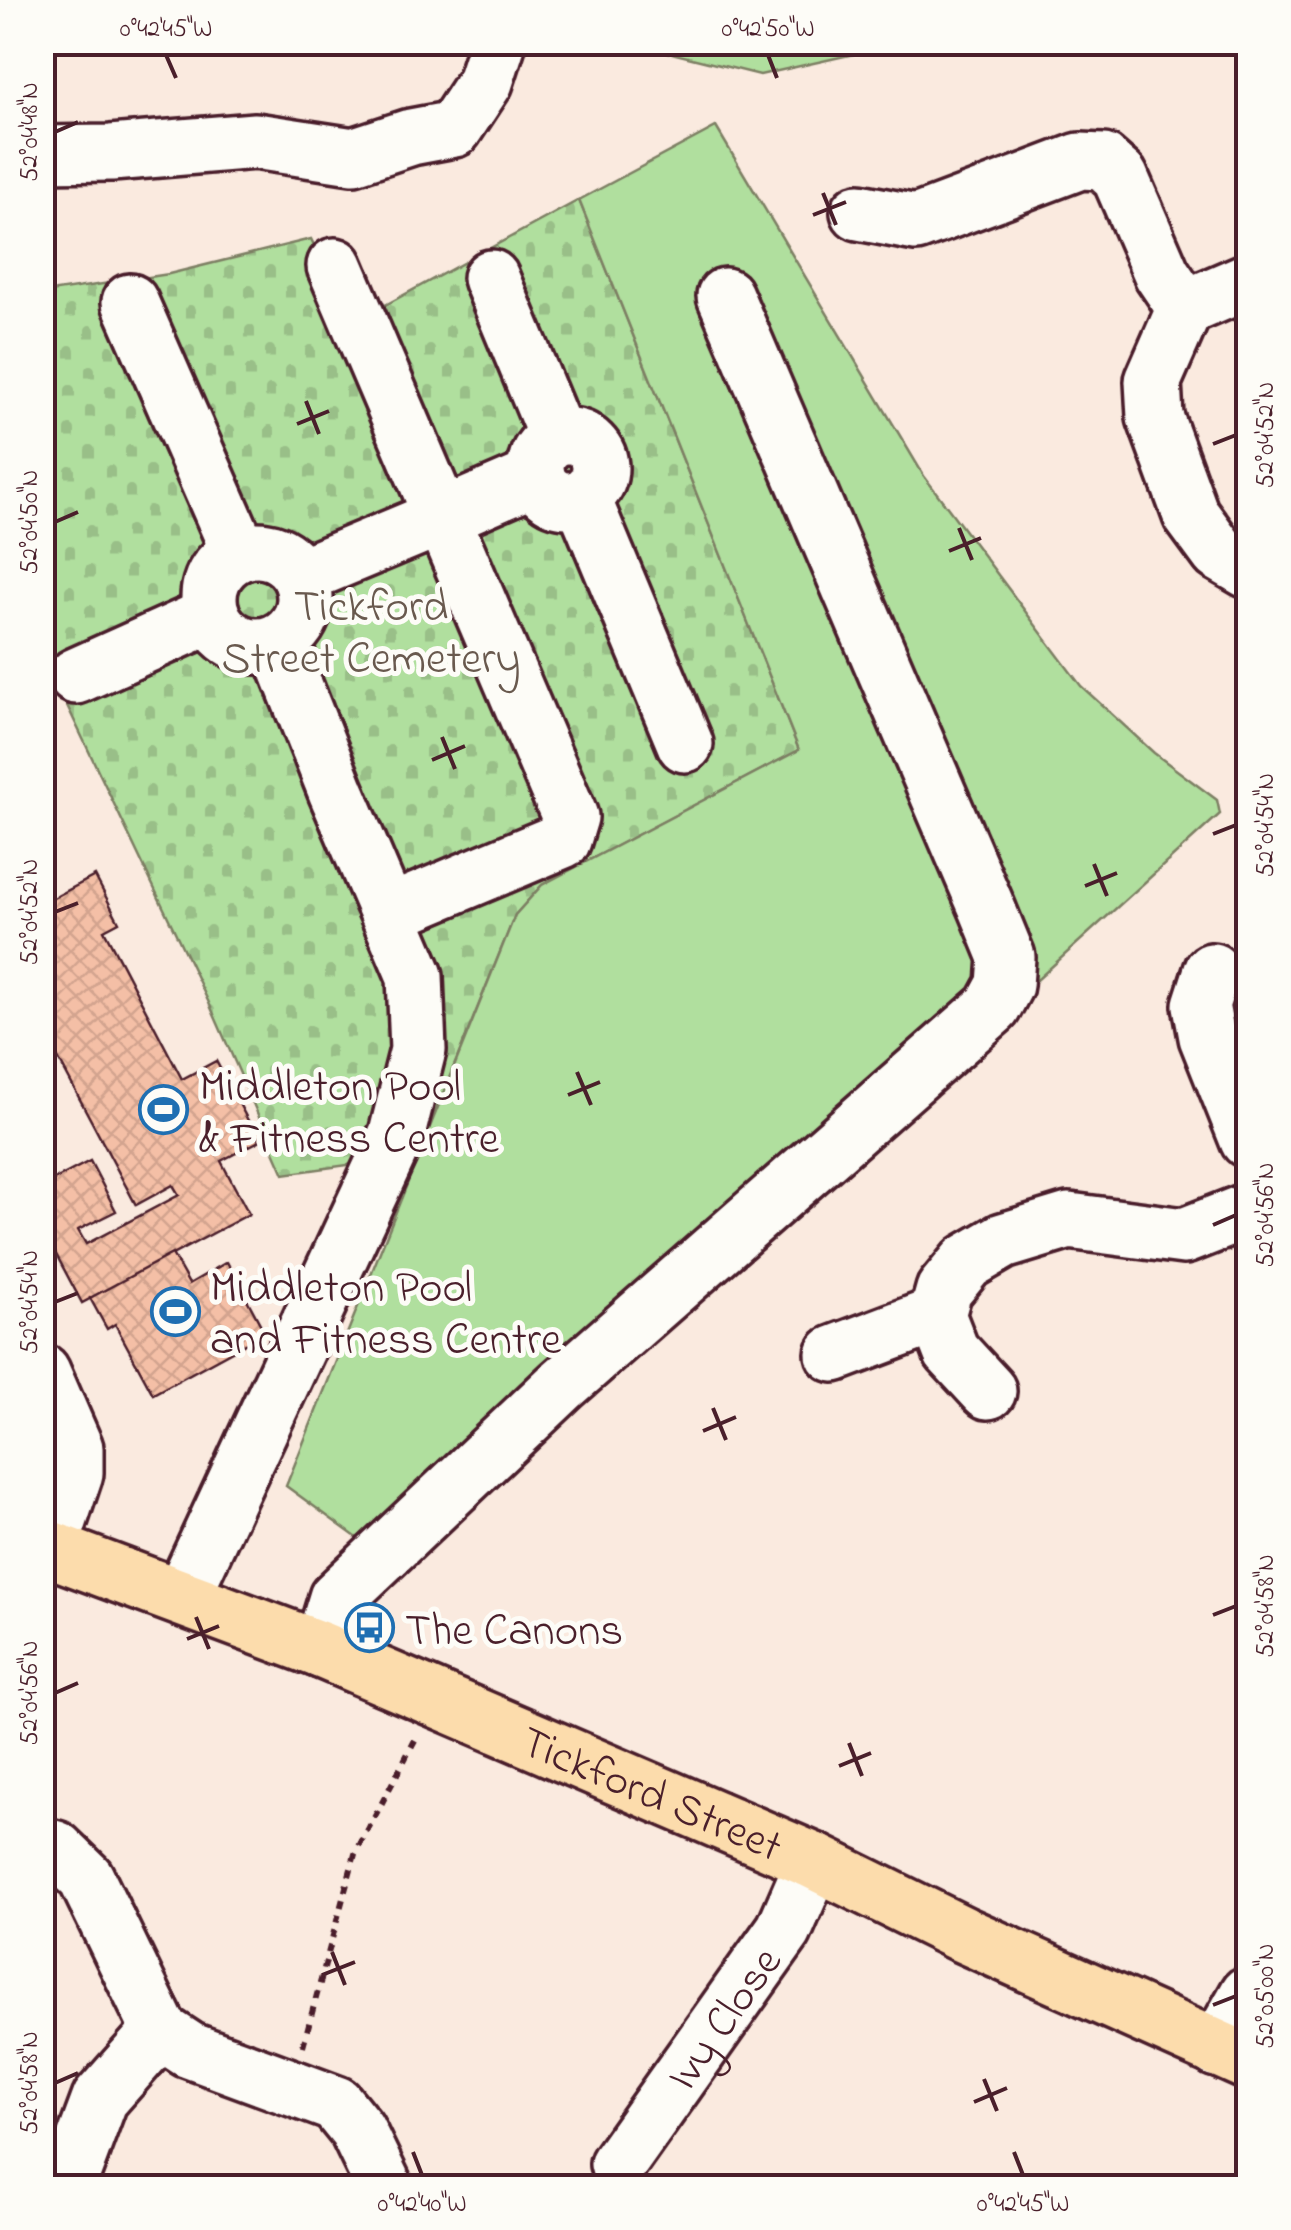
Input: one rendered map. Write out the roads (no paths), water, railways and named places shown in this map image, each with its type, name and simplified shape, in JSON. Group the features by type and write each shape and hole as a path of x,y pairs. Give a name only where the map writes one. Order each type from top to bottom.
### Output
{"main road":[{"name":"Tickford Street","path":"46,1547 322,1650 814,1862 962,1934 1233,2056"}],"street":[{"path":"42,154 255,141 354,156 411,137 454,129 485,82 498,42"},
{"path":"859,212 916,222 1080,161 1103,162 1120,177 1162,274 1185,308"},
{"path":"335,266 570,817 562,840 388,914"},
{"path":"491,278 558,470 685,744"},
{"path":"1248,281 1185,308 1153,381 1155,417 1190,515 1219,552 1248,570"},
{"path":"322,1650 337,1598 562,1385 993,1007 1005,985 1007,957 994,924 725,296"},
{"path":"130,302 240,552"},
{"path":"300,576 558,470"},
{"path":"268,551 281,556 300,576 305,601 302,614 296,626 277,642 262,646 231,638 212,615 210,585 216,571 240,552 268,551"},
{"path":"76,676 212,615"},
{"path":"182,1597 397,1134 418,1050 415,976 277,642"},
{"path":"1212,971 1201,1005 1206,1037 1248,1140"},
{"path":"988,1391 951,1351 937,1315 944,1290 967,1262 1003,1241 1068,1221 1184,1236 1248,1211"},
{"path":"834,1354 937,1315"},
{"path":"42,1372 75,1448 74,1473 46,1547"},
{"path":"42,1844 56,1850 86,1878 160,2032 190,2050 336,2104 357,2130 384,2188"},
{"name":"Ivy Close","path":"618,2164 784,1930 814,1862"},
{"path":"1233,2056 1248,1994"},
{"path":"67,2188 100,2099 160,2032"}],"place":[{"name":"Middleton Pool & Fitness Centre","path":"164,1110"},
{"name":"Middleton Pool and Fitness Centre","path":"175,1311"},
{"name":"The Canons","path":"370,1628"}],"park label":[{"name":"Tickford Street Cemetery","path":"371,630"}]}
